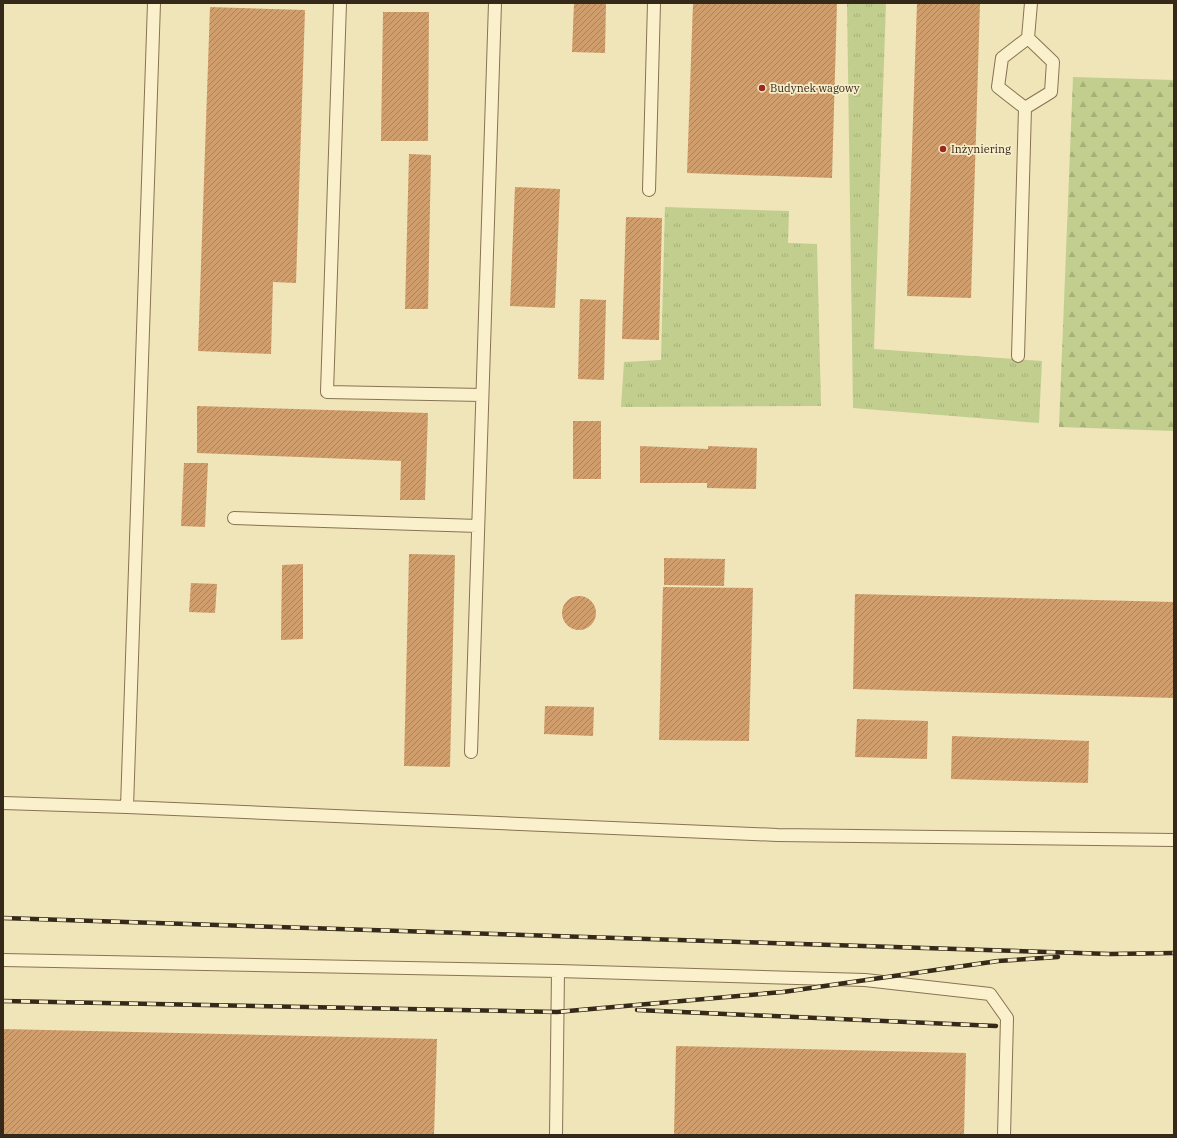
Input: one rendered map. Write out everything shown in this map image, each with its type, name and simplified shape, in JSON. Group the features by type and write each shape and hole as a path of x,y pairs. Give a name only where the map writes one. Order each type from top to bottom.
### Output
{"lane":[{"path":"127,807 154,3"},
{"path":"340,3 327,392 482,395"},
{"path":"471,752 494,3"},
{"path":"649,190 654,3"},
{"path":"1025,108 998,87 1002,58 1028,38 1031,3"},
{"path":"1025,108 1051,92 1053,62 1028,38"},
{"path":"1018,356 1025,108"},
{"path":"234,518 478,526"},
{"path":"3,803 777,835 1174,840"},
{"path":"3,960 558,971 865,980 990,994 1006,1018 1004,1135"},
{"path":"556,1135 558,971"}],"green space":[{"path":"847,3 886,3 874,349 1042,361 1039,423 853,408"},
{"path":"1073,77 1174,80 1174,431 1059,427"},
{"path":"665,207 789,211 788,243 817,244 821,406 621,407 624,362 661,360"}],"building":[{"path":"574,3 606,3 605,53 572,52"},
{"name":"Budynek wagowy","path":"693,3 837,3 832,178 687,173"},
{"name":"Inżyniering","path":"917,3 980,3 971,298 907,296"},
{"path":"210,7 305,10 296,283 273,282 271,354 198,351"},
{"path":"383,12 429,12 428,141 381,141"},
{"path":"409,154 431,155 428,309 405,309"},
{"path":"515,187 560,189 555,308 510,306"},
{"path":"626,217 662,218 659,340 622,339"},
{"path":"580,299 606,300 604,380 578,379"},
{"path":"197,406 428,413 425,500 400,500 401,461 197,453"},
{"path":"573,421 601,421 601,479 573,479"},
{"path":"640,446 708,449 708,446 757,448 756,489 707,488 707,483 640,483"},
{"path":"184,463 208,463 205,527 181,526"},
{"path":"409,554 455,555 450,767 404,766"},
{"path":"664,558 725,559 724,586 664,585"},
{"path":"303,564 303,639 281,640 282,565"},
{"path":"191,583 217,584 215,613 189,612"},
{"path":"663,587 753,588 749,741 659,740"},
{"path":"855,594 1174,602 1174,698 853,689"},
{"path":"579,596 591,601 596,613 591,625 579,630 567,625 562,613 567,601"},
{"path":"545,706 594,707 593,736 544,734"},
{"path":"857,719 928,721 927,759 855,757"},
{"path":"952,736 1089,741 1088,783 951,779"},
{"path":"3,1029 437,1039 434,1135 3,1135"},
{"path":"676,1046 966,1053 964,1135 674,1135"}],"railway":[{"path":"3,918 1110,954 1174,953"},
{"path":"3,1001 557,1012 783,992 998,961 1058,957"},
{"path":"637,1010 996,1026"}],"place":[{"name":"Budynek wagowy","path":"762,88"},
{"name":"Inżyniering","path":"943,149"}]}
